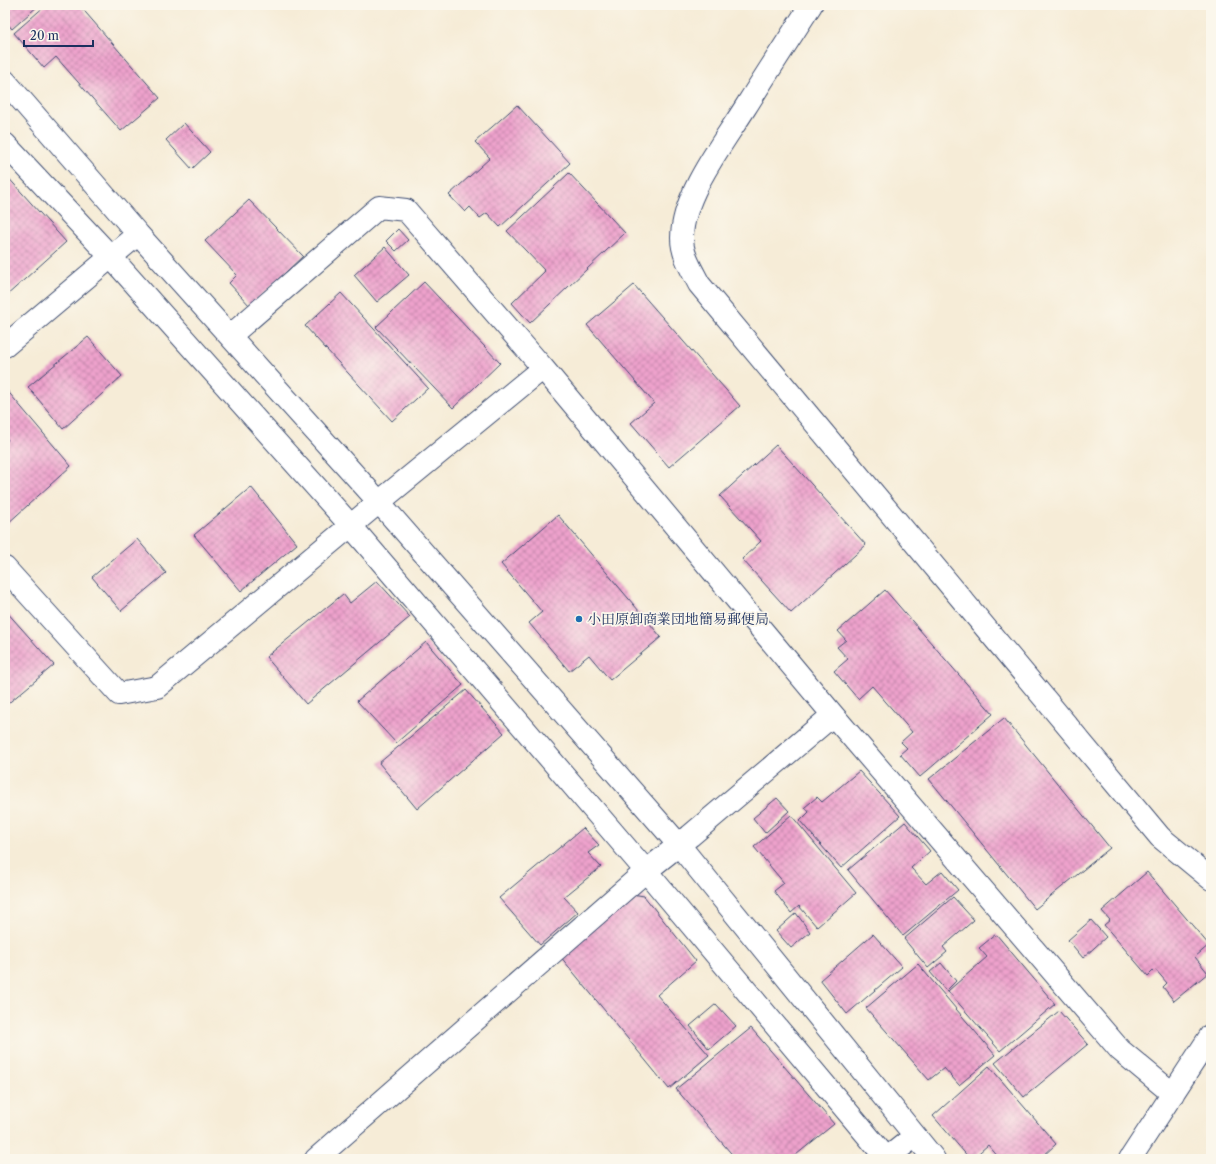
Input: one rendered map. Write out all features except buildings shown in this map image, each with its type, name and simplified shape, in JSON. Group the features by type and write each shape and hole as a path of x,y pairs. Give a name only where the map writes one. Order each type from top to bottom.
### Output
{"street":[{"path":"811,5 708,166 692,199 684,222 682,240 686,259 699,284 1160,837 1211,880"},
{"path":"5,81 138,234 379,502 679,845 934,1159"},
{"path":"5,144 110,256 351,526 646,871 886,1159 915,1136"},
{"path":"230,336 379,207 406,210 543,368 833,715 1120,1050 1173,1094"},
{"path":"5,346 110,256 138,234"},
{"path":"5,568 119,694 157,687 543,368"},
{"path":"316,1159 646,871 833,715"},
{"path":"1130,1159 1211,1035"}],"place":[{"name":"小田原卸商業団地簡易郵便局","path":"579,619"}]}
